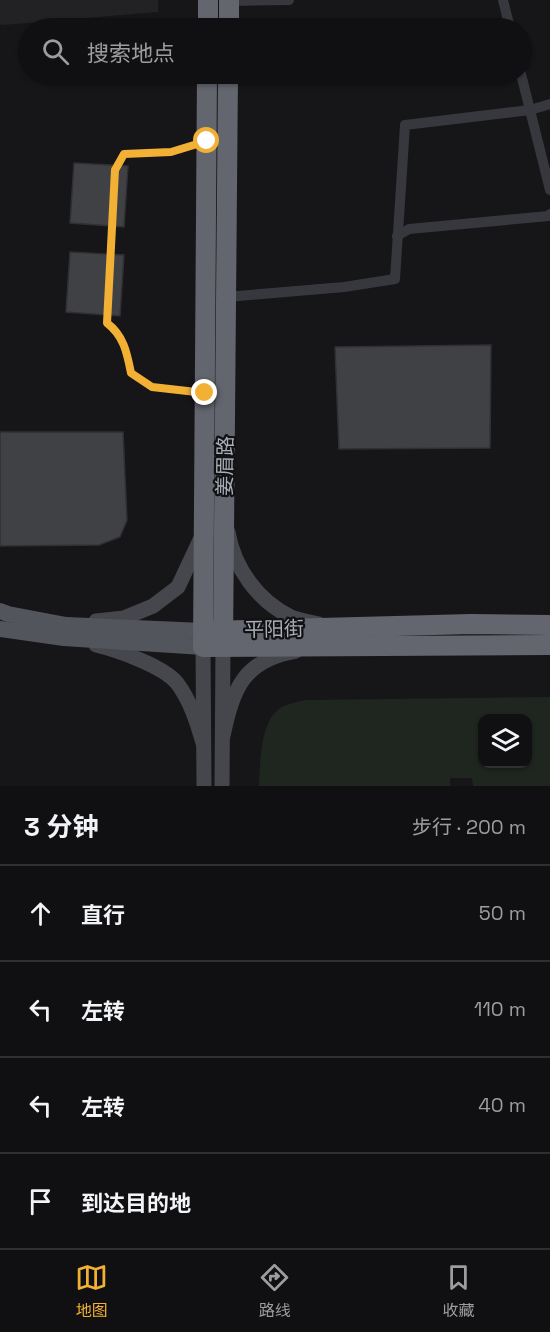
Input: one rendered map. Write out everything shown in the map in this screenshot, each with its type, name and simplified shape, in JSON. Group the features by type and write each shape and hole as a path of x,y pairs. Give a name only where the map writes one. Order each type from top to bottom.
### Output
{"highway":[{"path":"208,0 208,18"},
{"path":"229,0 229,18"},
{"name":"姜眉路","path":"203,639 207,84"},
{"name":"姜眉路","path":"223,638 228,84"},
{"name":"平阳街","path":"330,637 471,624 550,625"},
{"name":"平阳街","path":"203,639 330,637 550,645"}],"main road":[{"path":"224,511 236,560 258,594 291,616 330,637"},
{"path":"65,631 124,618 153,606 178,587 200,540 204,513"},
{"name":"平阳街","path":"0,611 65,631"},
{"name":"平阳街","path":"0,628 203,639"},
{"path":"65,631 145,662 176,681 196,717 203,743"},
{"path":"223,736 229,704 244,676 266,659 292,652 330,637"},
{"name":"姜眉路","path":"222,786 223,638"},
{"name":"姜眉路","path":"203,639 204,786"}],"street":[{"path":"229,0 289,0"},
{"path":"503,0 508,18"},
{"path":"524,84 550,190"},
{"path":"226,297 344,287 395,279 405,125 530,110 550,104"},
{"path":"397,236 409,229 549,216 550,214"}],"lane":[{"path":"205,393 152,387 131,373 128,356 118,331 107,323 115,170 124,154 171,152 207,141"}],"shaded area":[{"path":"0,0 158,0 158,12 86,18 18,18 18,24 0,24"},
{"path":"550,697 550,786 473,786 472,778 450,778 450,786 259,786 262,744 268,724 273,715 282,707 306,700"}],"building":[{"path":"74,163 128,166 124,227 70,223"},
{"path":"70,252 124,255 120,316 66,312"},
{"path":"491,345 490,448 339,449 335,347"},
{"path":"0,432 123,432 127,520 120,537 99,545 0,546"}],"route":[{"path":"205,393 152,387 131,373 128,356 118,331 107,323 115,170 124,154 171,152 207,141"}]}
